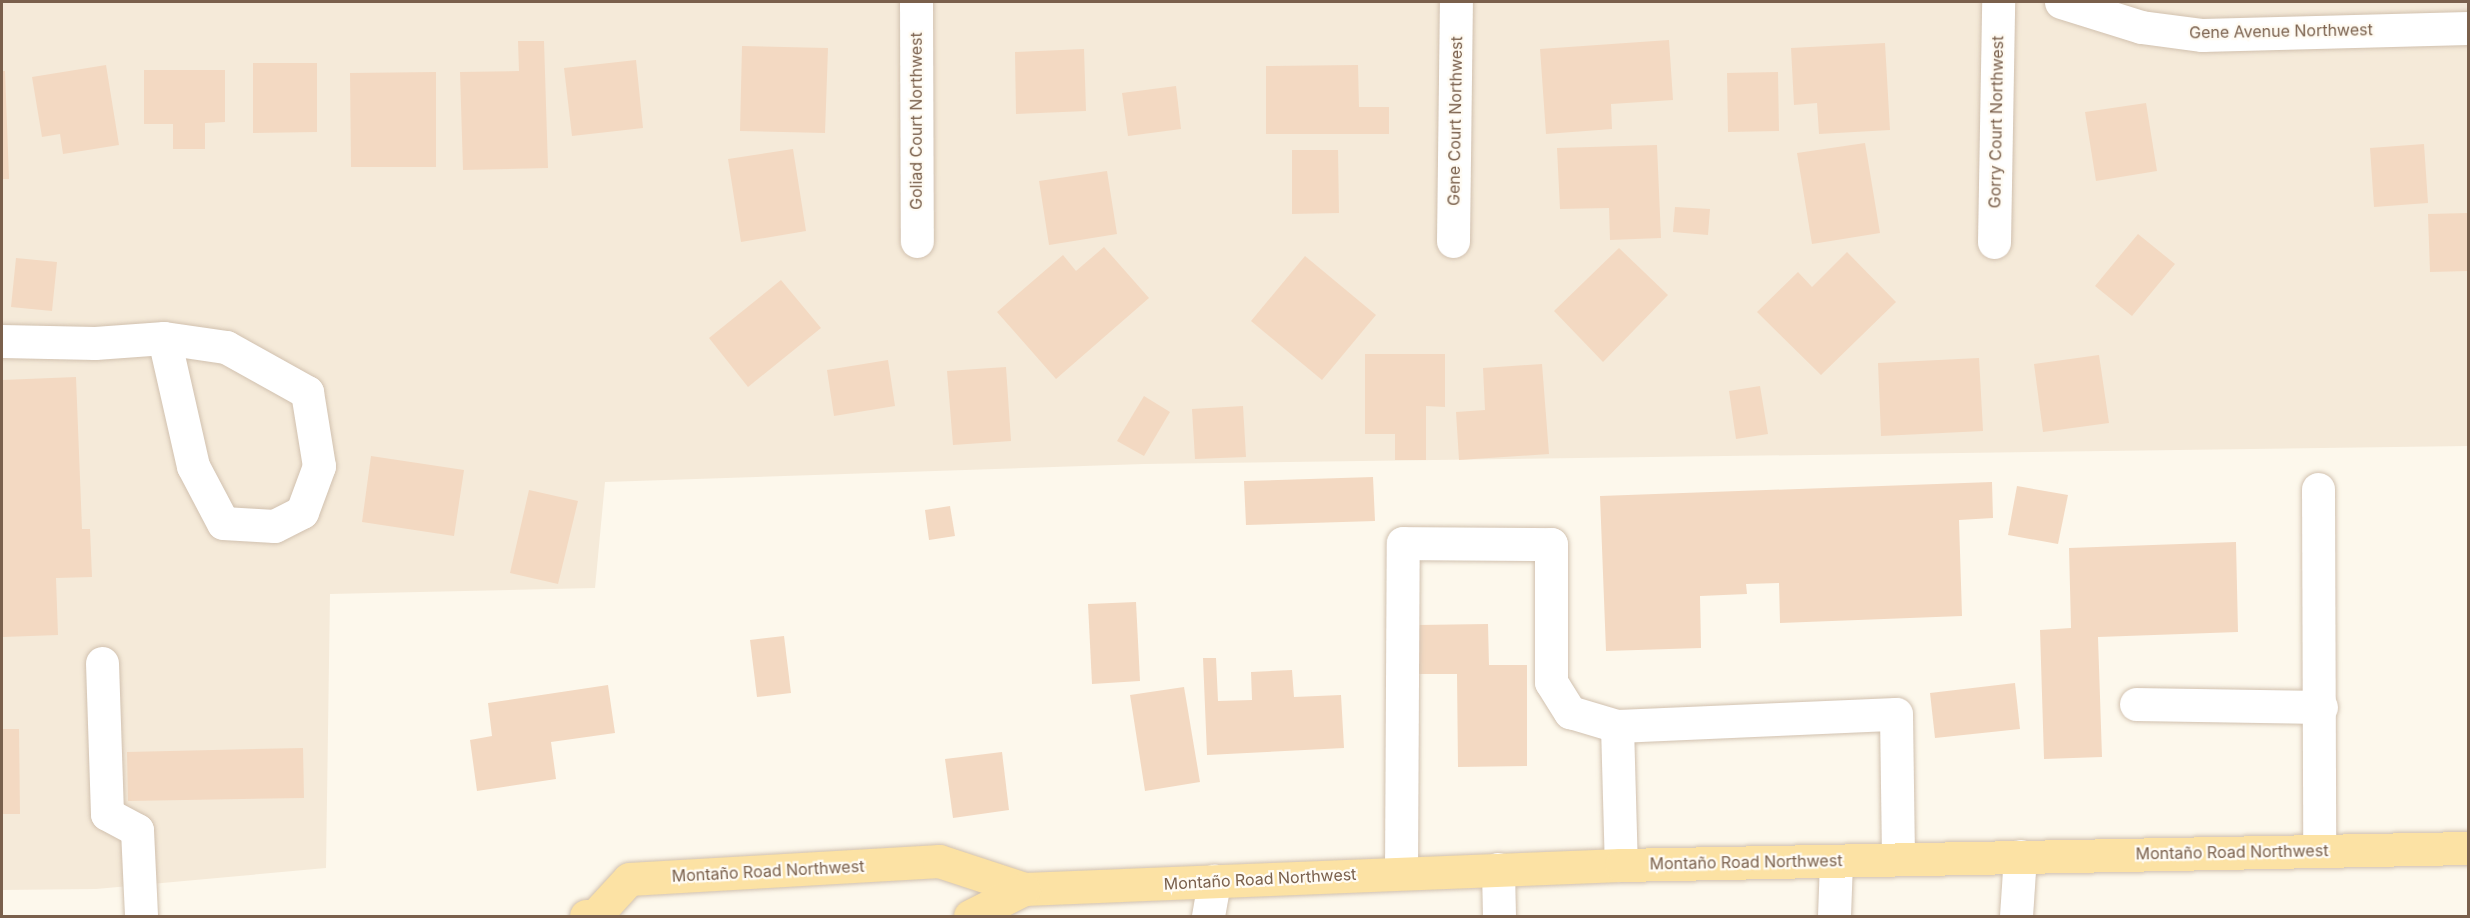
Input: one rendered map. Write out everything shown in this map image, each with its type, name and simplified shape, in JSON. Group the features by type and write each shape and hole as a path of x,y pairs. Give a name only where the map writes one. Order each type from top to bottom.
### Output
{"main road":[{"name":"Montaño Road Northwest","path":"592,916 630,879 939,861 1024,889 1621,865 2469,848"},
{"name":"Montaño Road Northwest","path":"970,916 1024,889"}],"street":[{"name":"Goliad Court Northwest","path":"916,2 917,242"},
{"name":"Gene Court Northwest","path":"1453,241 1456,2"},
{"name":"Gorry Court Northwest","path":"1994,242 1998,2"},
{"name":"Gene Avenue Northwest","path":"2061,2 2140,27 2202,35 2469,28"},
{"path":"2,341 95,343 164,338 226,347 308,392 319,466 302,512 274,526 223,522 193,466 164,338"},
{"path":"2318,489 2319,850"},
{"path":"1401,873 1403,543 1551,544 1551,682 1570,712 1617,726 1896,714 1898,859"},
{"path":"102,663 107,814 137,830 141,916"},
{"path":"2136,705 2320,707"},
{"path":"1617,726 1621,865"},
{"path":"2016,916 2020,856"},
{"path":"1834,916 1836,861"},
{"path":"1498,869 1499,916"},
{"path":"1208,916 1214,881"}],"shaded area":[{"path":"2,2 2468,2 2468,446 1144,464 605,482 595,588 330,594 326,868 96,889 2,890"}],"building":[{"path":"1669,40 1673,100 1611,104 1612,129 1546,134 1540,49"},
{"path":"518,41 544,41 548,168 463,170 460,72 519,71"},
{"path":"1885,43 1890,130 1819,134 1817,103 1794,105 1791,48"},
{"path":"742,46 828,48 825,133 740,131"},
{"path":"1084,49 1086,111 1016,114 1015,52"},
{"path":"636,60 643,128 572,136 564,68"},
{"path":"253,63 317,63 317,132 253,133"},
{"path":"106,65 119,145 63,154 60,134 42,137 32,77"},
{"path":"1358,65 1359,107 1389,107 1389,134 1266,134 1266,66"},
{"path":"144,70 225,70 225,122 205,123 205,149 173,149 173,124 144,124"},
{"path":"2,71 5,71 9,179 2,179"},
{"path":"436,72 436,167 351,167 350,73"},
{"path":"1778,72 1779,131 1728,132 1727,73"},
{"path":"1176,86 1181,129 1128,136 1122,93"},
{"path":"2146,103 2157,171 2096,181 2085,112"},
{"path":"1865,143 1880,233 1812,244 1797,153"},
{"path":"2424,144 2428,203 2374,207 2370,148"},
{"path":"1657,145 1661,238 1610,240 1609,208 1560,209 1557,148"},
{"path":"793,149 806,231 741,242 728,159"},
{"path":"1292,150 1338,150 1339,213 1292,214"},
{"path":"1107,171 1117,234 1049,245 1039,181"},
{"path":"1675,207 1710,209 1708,235 1673,232"},
{"path":"2468,213 2468,271 2430,272 2428,214"},
{"path":"2138,234 2175,264 2132,316 2095,286"},
{"path":"1104,247 1149,298 1056,379 997,312 1063,255 1076,271"},
{"path":"1619,248 1668,295 1603,362 1554,311"},
{"path":"1847,252 1896,302 1821,375 1757,312 1798,272 1812,287"},
{"path":"1305,256 1376,315 1322,380 1251,321"},
{"path":"16,258 57,262 52,311 11,307"},
{"path":"781,280 821,328 748,387 709,338"},
{"path":"1365,354 1445,354 1445,407 1426,406 1426,460 1395,460 1395,434 1365,434"},
{"path":"2099,355 2109,423 2043,432 2034,364"},
{"path":"1979,358 1983,431 1881,436 1878,363"},
{"path":"888,360 895,406 834,416 827,370"},
{"path":"1542,364 1549,454 1459,460 1456,412 1485,410 1483,368"},
{"path":"1006,367 1011,441 953,445 947,371"},
{"path":"76,377 82,529 90,529 92,577 56,578 58,635 3,637 2,380"},
{"path":"1760,386 1768,434 1736,439 1729,391"},
{"path":"1144,396 1170,412 1144,456 1117,441"},
{"path":"1243,406 1246,457 1195,459 1192,409"},
{"path":"371,456 464,470 454,536 362,522"},
{"path":"1373,477 1375,521 1246,525 1244,481"},
{"path":"1992,482 1993,518 1959,520 1962,616 1780,623 1779,583 1746,584 1747,594 1700,596 1701,648 1606,651 1600,496"},
{"path":"2017,486 2068,495 2058,544 2008,535"},
{"path":"529,490 578,501 558,584 510,573"},
{"path":"950,506 955,536 929,540 925,510"},
{"path":"2236,542 2238,632 2098,637 2102,757 2044,759 2040,630 2071,628 2069,548"},
{"path":"1136,602 1140,681 1092,684 1088,604"},
{"path":"1488,624 1489,665 1527,665 1527,766 1458,767 1457,674 1418,674 1418,625"},
{"path":"784,636 791,693 757,697 750,640"},
{"path":"1203,658 1216,658 1218,701 1252,700 1251,672 1292,670 1294,697 1341,695 1344,748 1207,755"},
{"path":"2015,683 2020,729 1935,738 1930,693"},
{"path":"608,685 615,733 551,742 556,779 477,791 470,740 492,736 488,703"},
{"path":"1184,687 1200,782 1145,791 1130,695"},
{"path":"2,729 19,729 20,814 2,814"},
{"path":"303,748 304,798 128,801 127,752"},
{"path":"1002,752 1009,810 953,818 945,759"}]}
